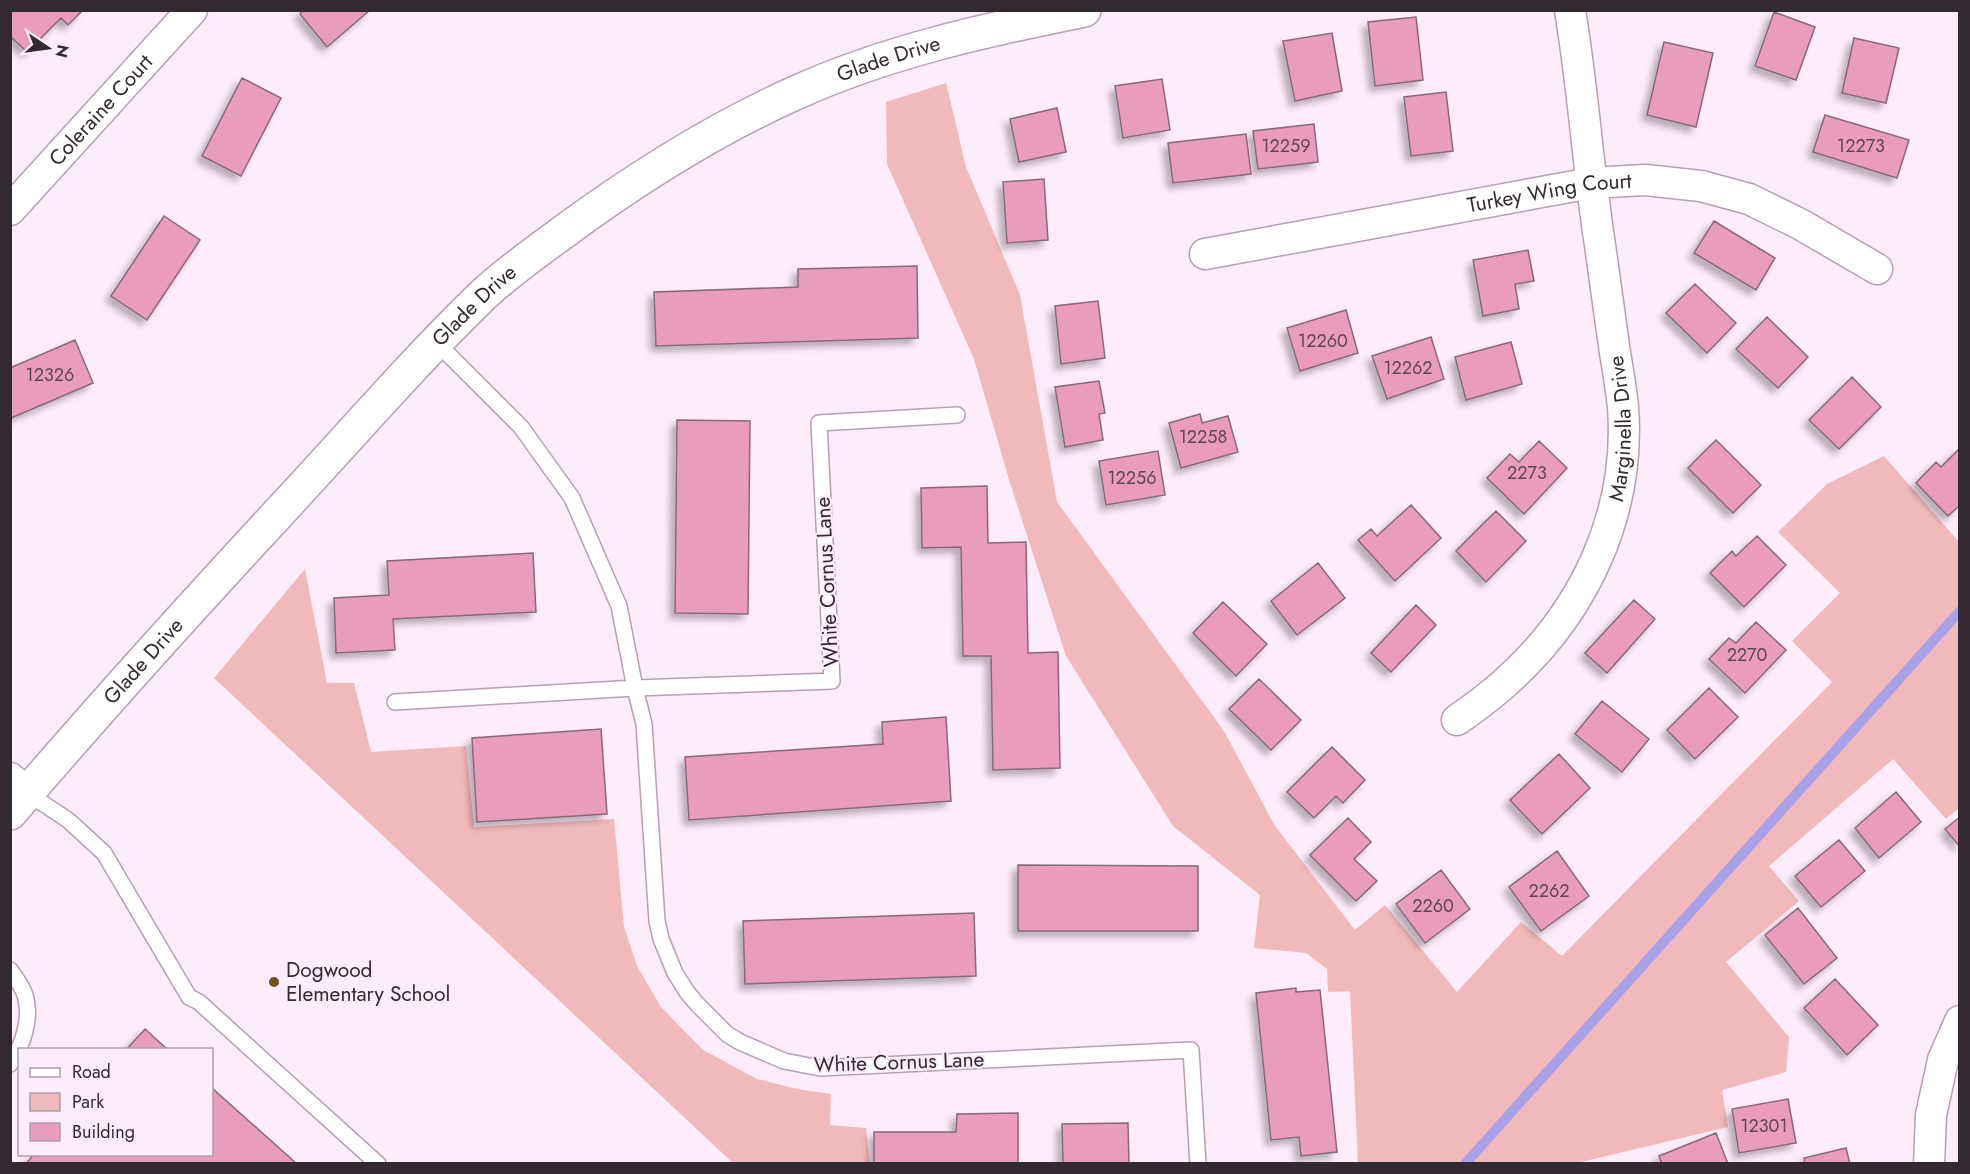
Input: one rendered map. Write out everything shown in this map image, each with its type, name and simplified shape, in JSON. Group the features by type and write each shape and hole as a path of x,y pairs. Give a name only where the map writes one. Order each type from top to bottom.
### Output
{"street":[{"name":"Coleraine Court","path":"10,210 192,10"},
{"name":"Glade Drive","path":"16,795 482,296 520,264 607,200 698,144 793,94 869,65 949,40 1084,10"},
{"name":"Marginella Drive","path":"1458,720 1507,681 1548,639 1579,596 1600,552 1615,507 1623,461 1623,407 1591,183 1586,125 1570,10"},
{"name":"Turkey Wing Court","path":"1206,254 1591,183 1645,180 1701,186 1749,199 1800,224 1877,269"},
{"path":"1929,1164 1930,1115 1943,1060 1959,1021"}],"lane":[{"name":"White Cornus Lane","path":"437,343 521,427 572,498 619,606 644,724 654,892 661,939 675,973 687,992 728,1034 754,1050 784,1061 820,1068 1024,1056 1191,1050 1198,1164"},
{"name":"White Cornus Lane","path":"395,702 635,688 832,681 819,423 957,415"},
{"path":"16,795 68,820 104,853 189,997 199,1002 378,1164"},
{"path":"10,970 25,996 27,1012 19,1048"},
{"path":"10,1064 18,1049"}],"green space":[{"path":"946,83 966,167 1020,295 1057,502 1224,731 1275,826 1355,930 1385,905 1457,992 1521,922 1562,956 1832,682 1792,641 1840,593 1778,532 1827,484 1884,456 1959,542 1959,808 1946,819 1893,759 1769,866 1799,901 1726,962 1789,1037 1786,1072 1722,1090 1728,1127 1577,1163 1358,1163 1350,991 1328,992 1327,969 1306,953 1254,948 1260,895 1173,826 1066,656 1010,483 974,359 887,164 886,102"},
{"path":"305,569 327,683 354,683 371,752 466,746 474,827 614,819 624,927 637,966 661,1007 703,1050 757,1079 797,1089 831,1094 830,1125 866,1128 870,1163 733,1163 214,678"}],"building":[{"path":"10,10 83,10 68,25 61,18 27,52 10,36"},
{"path":"303,10 370,10 327,47 300,14"},
{"path":"1774,12 1815,27 1796,80 1755,66"},
{"path":"1416,17 1423,80 1375,86 1368,22"},
{"path":"1332,33 1342,91 1295,101 1283,41"},
{"path":"1854,38 1899,48 1886,103 1842,93"},
{"path":"1664,42 1713,53 1696,127 1647,115"},
{"path":"242,78 281,98 241,176 202,156"},
{"path":"1162,79 1170,130 1123,138 1115,86"},
{"path":"1446,92 1453,151 1411,156 1404,97"},
{"path":"1057,108 1066,152 1019,162 1010,119"},
{"path":"1825,115 1909,140 1897,178 1813,152"},
{"path":"1314,124 1318,162 1258,169 1253,131"},
{"path":"1246,134 1251,174 1173,183 1168,143"},
{"path":"1044,179 1048,240 1007,243 1003,182"},
{"path":"164,216 200,240 147,320 111,296"},
{"path":"1714,221 1775,258 1756,290 1694,253"},
{"path":"1528,250 1534,281 1515,284 1519,309 1483,316 1473,260"},
{"path":"917,266 918,338 656,346 654,292 798,287 798,269"},
{"path":"1695,284 1736,323 1707,353 1666,313"},
{"path":"1098,301 1105,358 1061,364 1055,306"},
{"path":"1346,310 1358,353 1300,371 1287,328"},
{"path":"1767,317 1808,357 1778,388 1736,349"},
{"path":"1431,337 1444,379 1387,399 1372,356"},
{"path":"75,340 93,383 11,418 10,368"},
{"path":"1511,342 1522,384 1466,400 1455,357"},
{"path":"1852,377 1881,407 1839,449 1809,420"},
{"path":"1099,381 1105,413 1099,414 1103,440 1065,447 1055,387"},
{"path":"1200,414 1202,423 1228,416 1238,452 1181,468 1169,423"},
{"path":"677,420 750,421 748,614 675,613"},
{"path":"1716,440 1761,485 1733,513 1688,468"},
{"path":"1539,441 1567,468 1524,514 1487,478 1510,454 1519,462"},
{"path":"1960,448 1960,505 1948,516 1916,483 1936,462 1941,467"},
{"path":"1158,451 1165,495 1106,505 1099,461"},
{"path":"987,486 988,543 1026,542 1028,653 1058,652 1060,768 993,770 991,656 963,656 961,547 922,548 921,488"},
{"path":"1411,505 1441,538 1395,581 1358,540 1371,529 1377,536"},
{"path":"1496,511 1526,541 1486,582 1456,551"},
{"path":"1757,536 1786,565 1744,607 1710,573 1732,551 1736,556"},
{"path":"533,553 536,612 393,619 395,650 336,653 334,598 389,595 387,561"},
{"path":"1318,563 1345,598 1297,635 1271,601"},
{"path":"1634,600 1655,619 1607,673 1585,653"},
{"path":"1223,602 1267,644 1236,676 1193,633"},
{"path":"1416,605 1436,625 1391,672 1371,653"},
{"path":"1756,622 1786,650 1745,693 1709,659 1729,638 1736,643"},
{"path":"1259,679 1301,720 1271,750 1229,709"},
{"path":"1709,688 1738,717 1695,759 1667,730"},
{"path":"1602,701 1649,739 1622,772 1575,734"},
{"path":"946,717 951,801 689,820 685,757 883,744 882,722"},
{"path":"601,729 607,814 477,822 472,738"},
{"path":"1332,747 1365,780 1343,803 1336,796 1314,818 1287,792"},
{"path":"1559,754 1590,788 1542,834 1510,800"},
{"path":"1896,792 1921,822 1879,858 1855,828"},
{"path":"1960,817 1960,847 1945,829"},
{"path":"1348,818 1371,842 1354,859 1377,881 1356,901 1310,855"},
{"path":"1839,840 1865,871 1821,907 1795,876"},
{"path":"1557,851 1589,896 1541,931 1509,887"},
{"path":"1018,865 1198,866 1198,931 1018,931"},
{"path":"1441,870 1470,909 1425,943 1396,904"},
{"path":"1798,908 1837,958 1804,984 1765,935"},
{"path":"974,913 976,976 745,984 743,921"},
{"path":"1835,979 1878,1025 1847,1055 1804,1008"},
{"path":"1296,988 1296,992 1320,990 1337,1152 1301,1156 1299,1137 1271,1140 1256,993"},
{"path":"145,1029 166,1048 128,1048"},
{"path":"213,1089 297,1164 26,1164 32,1156 213,1156"},
{"path":"1788,1099 1796,1143 1739,1153 1732,1109"},
{"path":"1018,1113 1018,1164 874,1164 874,1132 956,1132 957,1114"},
{"path":"1128,1123 1129,1164 1063,1164 1062,1124"},
{"path":"1716,1133 1728,1164 1662,1164 1659,1156"},
{"path":"1846,1148 1850,1164 1805,1164 1804,1158"}],"waterway":[{"path":"1465,1164 1960,611"}],"place":[{"name":"Dogwood Elementary School","path":"274,982"}]}
